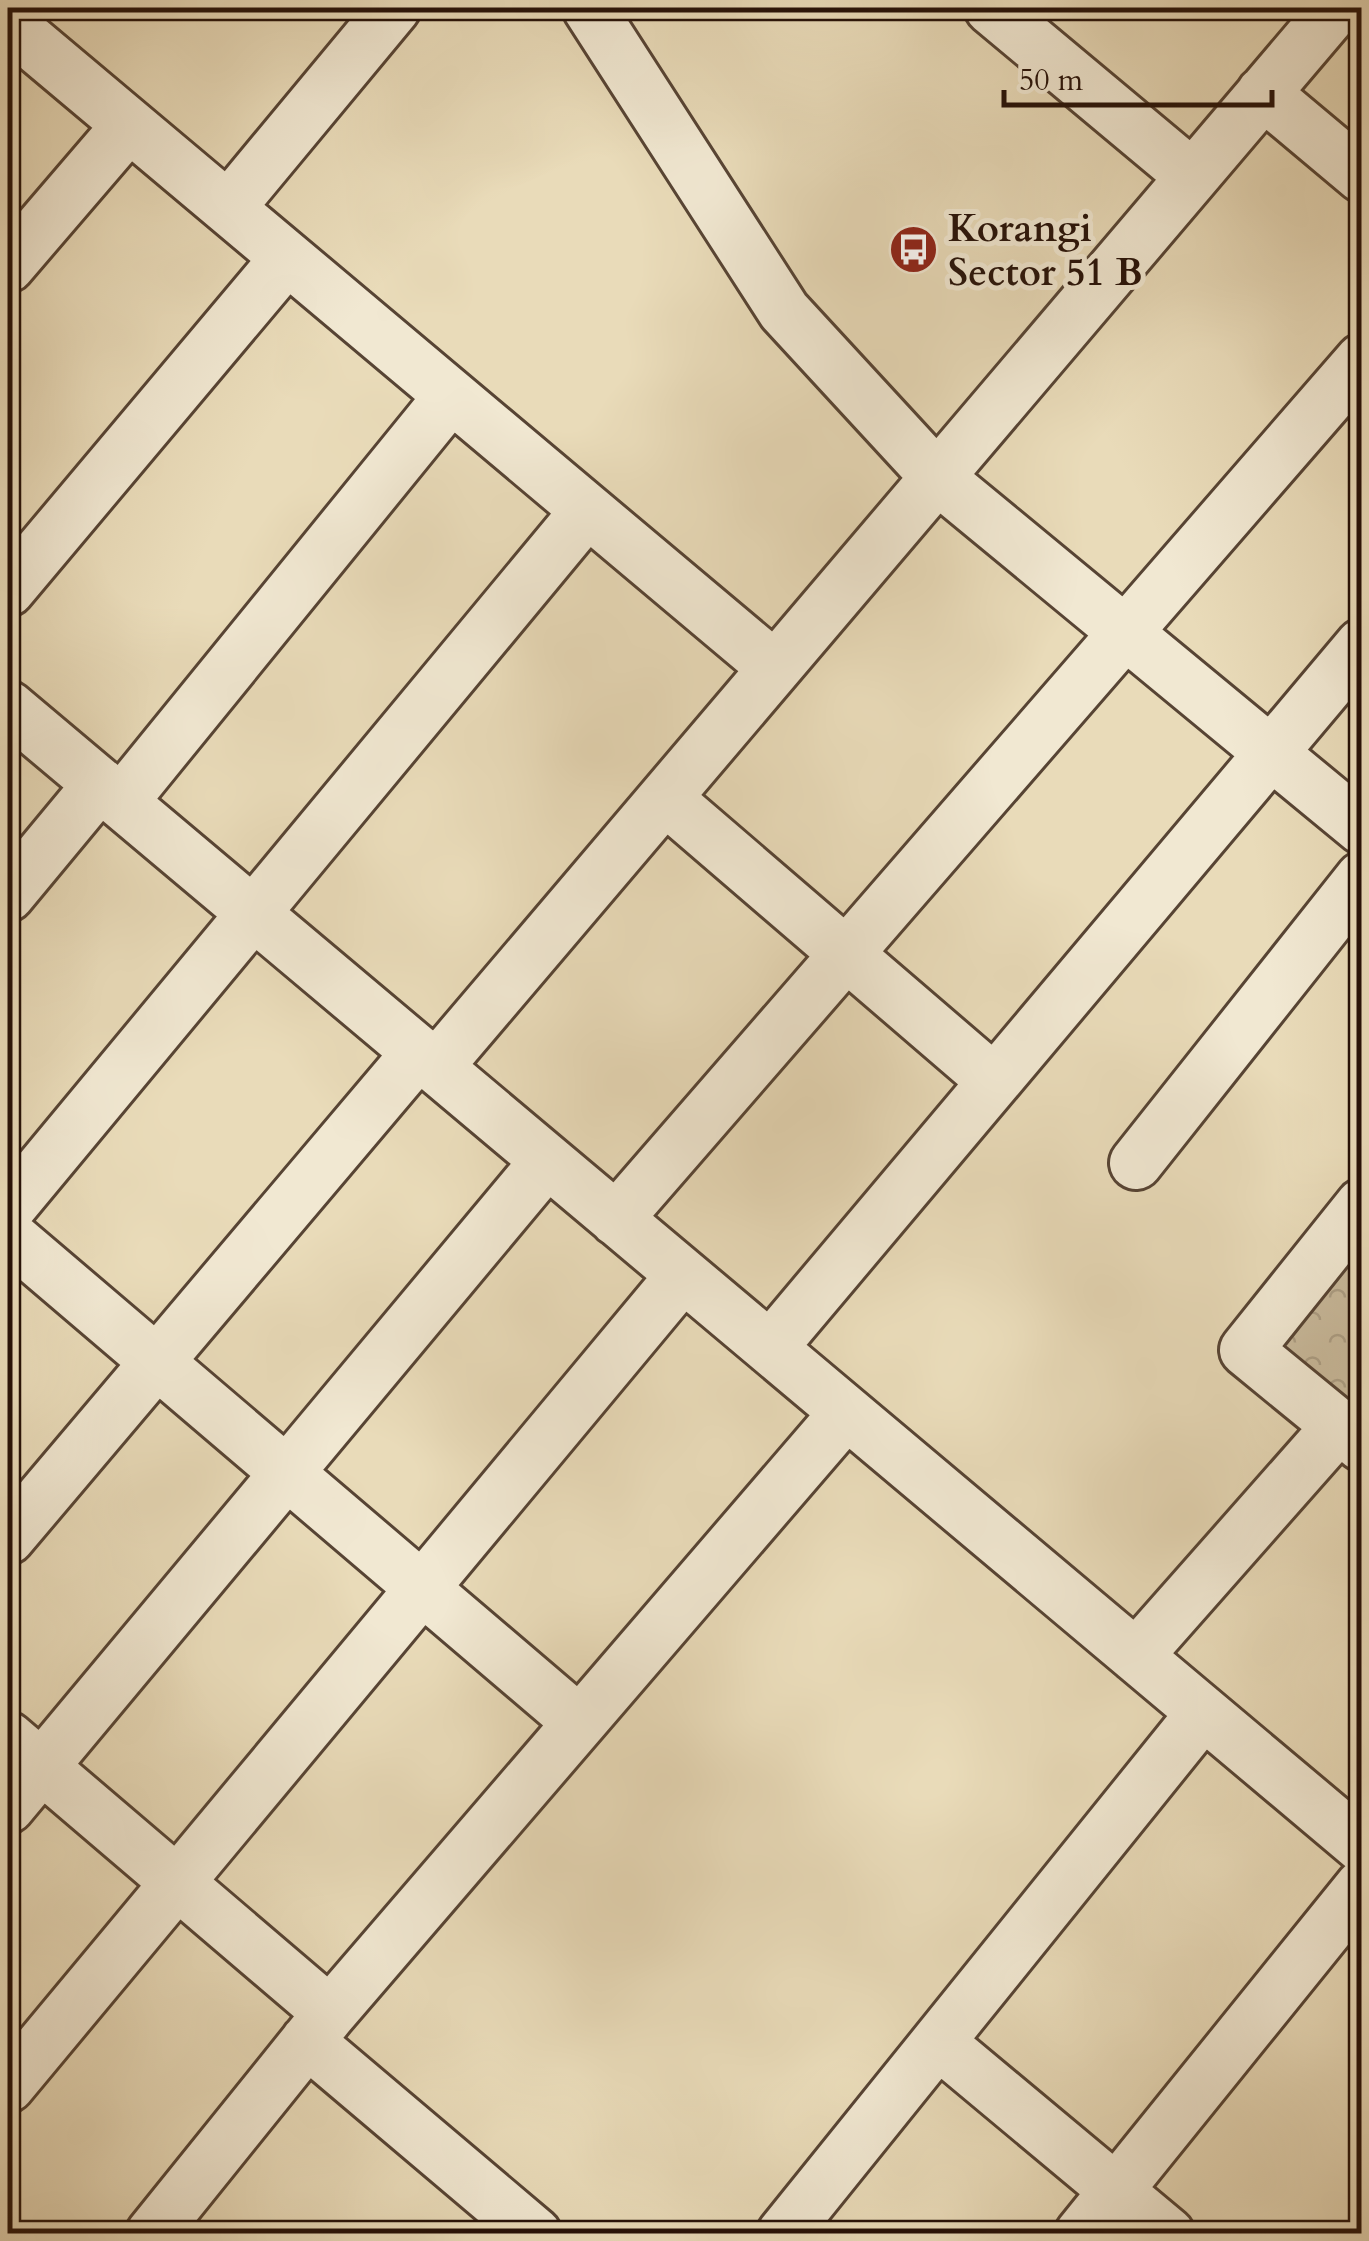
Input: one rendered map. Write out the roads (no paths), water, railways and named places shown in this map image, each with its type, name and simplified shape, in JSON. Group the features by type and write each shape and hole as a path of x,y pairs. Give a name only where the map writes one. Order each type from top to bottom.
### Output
{"street":[{"path":"228,208 394,8"},
{"path":"589,8 784,311 938,476 1362,828"},
{"path":"991,8 1192,176"},
{"path":"8,1538 157,1362 665,798 1336,8"},
{"path":"19,20 129,125 775,668"},
{"path":"1263,92 1362,176"},
{"path":"8,266 129,125"},
{"path":"8,590 286,258"},
{"path":"616,1218 1362,360"},
{"path":"8,895 111,793 450,396"},
{"path":"8,1209 586,512"},
{"path":"770,1348 1362,645"},
{"path":"8,706 1362,1846"},
{"path":"665,798 994,1080"},
{"path":"1136,1163 1362,878"},
{"path":"8,1807 24,1752 288,1474 547,1161"},
{"path":"1136,1656 1350,1435 1246,1350 1362,1205"},
{"path":"8,1234 579,1722"},
{"path":"8,2086 683,1276"},
{"path":"152,2234 318,2027 846,1413"},
{"path":"783,2234 1203,1713"},
{"path":"24,1752 178,1884 318,2027 534,2234"},
{"path":"1081,2234 1362,1886"},
{"path":"938,2042 1168,2234"}],"place":[{"name":"Korangi Sector 51 B","path":"913,250"}]}
